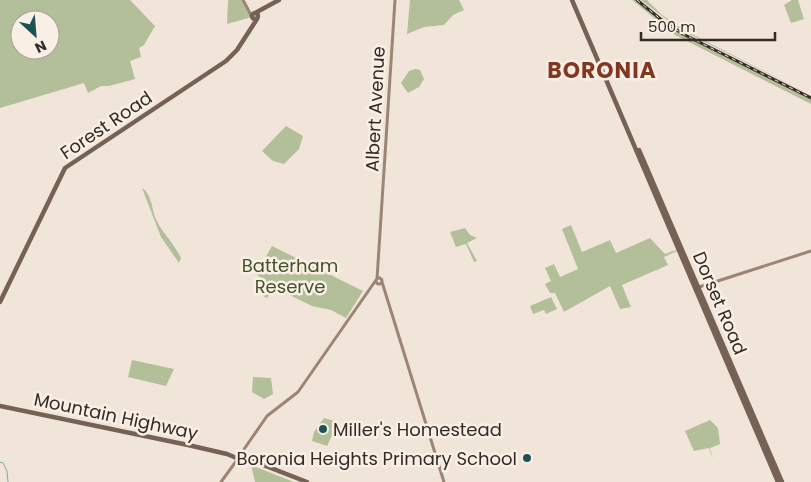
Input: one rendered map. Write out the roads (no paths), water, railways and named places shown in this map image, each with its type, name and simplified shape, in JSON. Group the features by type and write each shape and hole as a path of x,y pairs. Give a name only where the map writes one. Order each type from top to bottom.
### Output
{"main road":[{"path":"243,0 255,16"},
{"name":"Forest Road","path":"0,302 65,168 226,61 237,50 255,16 266,6 279,0"},
{"name":"Albert Avenue","path":"396,0 379,281 384,291 444,482"},
{"name":"Dorset Road","path":"572,0 630,136 646,167 780,482"},
{"path":"697,287 811,251"},
{"path":"221,482 267,416 298,392 371,286 379,281"},
{"name":"Mountain Highway","path":"0,406 238,456 307,482"}],"waterway":[{"path":"0,462 3,463 7,471 8,482"}],"railway":[{"path":"637,0 683,34 811,98"}],"place":[{"name":"Miller's Homestead","path":"323,429"},
{"name":"Boronia Heights Primary School","path":"527,458"}],"district":[{"name":"BORONIA","path":"602,70"}],"park label":[{"name":"Batterham Reserve","path":"290,275"}]}
